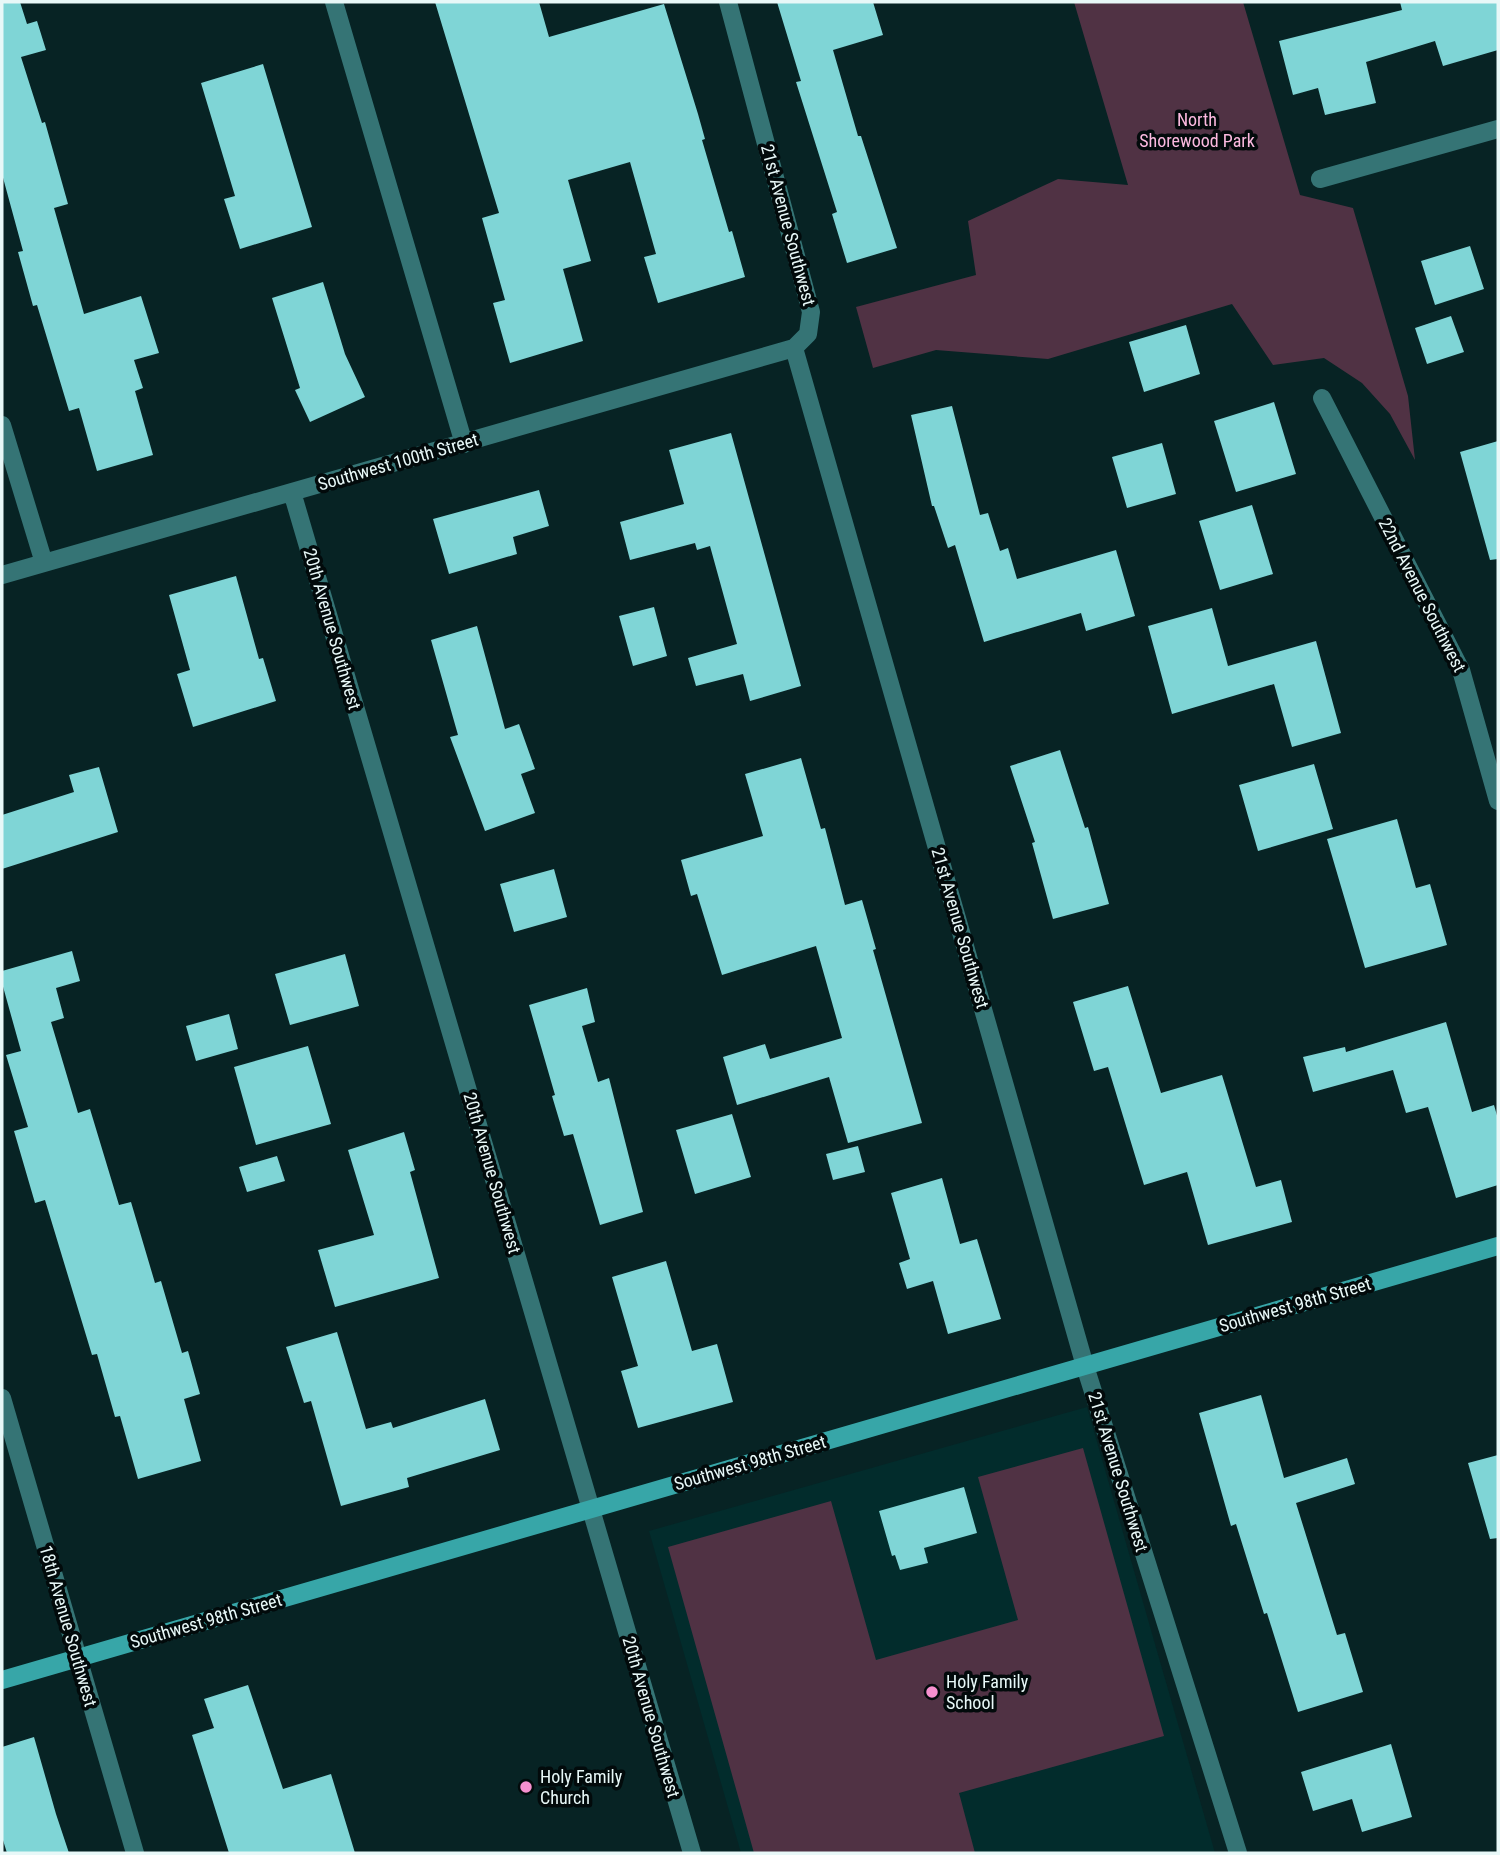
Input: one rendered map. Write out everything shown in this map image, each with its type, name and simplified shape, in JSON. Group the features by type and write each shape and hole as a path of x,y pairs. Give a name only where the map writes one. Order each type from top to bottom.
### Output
{"street":[{"path":"334,2 464,444"},
{"name":"21st Avenue Southwest","path":"728,2 811,312 808,334 794,348 1085,1366 1238,1853"},
{"path":"1320,179 1498,129"},
{"name":"Southwest 100th Street","path":"2,575 794,348"},
{"name":"22nd Avenue Southwest","path":"1322,398 1461,670 1498,802"},
{"path":"2,425 44,563"},
{"name":"20th Avenue Southwest","path":"292,492 692,1853"},
{"name":"Southwest 98th Street","path":"2,1680 1498,1246"},
{"name":"18th Avenue Southwest","path":"2,1398 135,1853"}],"shaded area":[{"name":"Holy Family School","path":"1087,1407 1215,1853 741,1853 649,1531"}],"green space":[{"name":"North Shorewood Park","path":"1074,2 1243,2 1300,195 1353,208 1408,396 1415,460 1390,414 1362,383 1324,358 1273,365 1232,304 1048,359 936,350 873,368 856,307 976,275 968,221 1058,179 1128,185"},
{"name":"Holy Family School","path":"1083,1448 1164,1736 959,1793 975,1853 754,1853 668,1547 831,1501 876,1660 1018,1620 978,1477"}],"building":[{"path":"2,2 20,2 27,24 37,21 46,50 21,57 42,123 45,122 68,204 54,208 84,314 141,296 159,353 134,360 143,388 135,391 153,455 97,471 79,408 69,411 37,305 33,306 18,252 23,251 2,174"},
{"path":"435,2 539,2 549,37 664,4 698,114 705,139 702,140 729,232 732,231 745,277 658,303 644,257 656,254 630,162 568,180 591,261 563,269 583,341 510,363 493,303 505,300 482,218 499,213"},
{"path":"777,2 873,2 883,35 833,50 858,136 861,136 897,248 847,263 832,214 837,212 796,82 801,81"},
{"path":"1400,2 1498,2 1498,50 1443,66 1435,41 1366,62 1376,103 1325,115 1318,88 1293,95 1279,41 1402,10"},
{"path":"263,64 312,227 240,249 224,199 235,196 201,83"},
{"path":"1470,246 1484,289 1435,305 1421,261"},
{"path":"323,282 345,354 365,397 310,422 295,390 300,388 272,298"},
{"path":"1451,316 1464,352 1427,364 1415,328"},
{"path":"1186,325 1200,374 1144,392 1129,342"},
{"path":"1274,402 1296,474 1236,492 1214,421"},
{"path":"952,406 980,515 988,513 1000,551 1008,548 1017,579 1116,550 1135,616 1086,631 1081,613 984,642 955,545 948,548 932,506 911,415"},
{"path":"731,433 801,686 750,701 743,674 696,686 688,658 737,644 710,546 697,550 695,543 630,560 620,522 684,504 669,450"},
{"path":"1498,441 1498,559 1490,560 1460,452"},
{"path":"1162,443 1176,494 1127,508 1112,457"},
{"path":"539,490 549,526 513,537 517,554 449,574 433,519"},
{"path":"1252,505 1273,574 1220,590 1199,521"},
{"path":"236,576 259,659 263,658 276,701 193,727 177,674 190,670 169,595"},
{"path":"654,607 667,656 633,666 619,616"},
{"path":"1212,608 1228,666 1316,641 1341,733 1292,747 1274,684 1172,714 1148,626"},
{"path":"477,626 505,729 519,724 535,769 521,774 535,813 485,831 450,737 458,735 431,640"},
{"path":"1060,750 1085,828 1088,827 1109,904 1053,919 1032,843 1035,842 1010,766"},
{"path":"801,758 821,829 825,828 845,905 862,900 876,949 873,950 922,1123 848,1143 829,1077 737,1105 723,1057 765,1044 770,1059 842,1038 816,946 722,975 697,894 691,896 681,860 763,836 745,774"},
{"path":"1314,764 1333,829 1258,851 1239,785"},
{"path":"99,767 118,832 2,869 2,815 74,792 69,775"},
{"path":"1397,819 1416,888 1430,884 1447,945 1365,968 1327,839"},
{"path":"554,869 567,917 514,932 500,884"},
{"path":"72,951 80,981 56,988 64,1018 51,1022 78,1113 90,1109 119,1205 131,1202 155,1283 161,1281 182,1353 188,1351 200,1394 184,1399 201,1461 138,1479 120,1416 115,1417 97,1354 92,1355 45,1200 35,1203 14,1131 28,1127 6,1055 21,1051 2,983 2,971"},
{"path":"345,954 359,1006 290,1025 275,974"},
{"path":"1128,986 1161,1093 1222,1075 1256,1187 1281,1180 1292,1222 1208,1245 1187,1172 1144,1185 1108,1067 1094,1071 1073,1002"},
{"path":"587,988 595,1022 582,1026 598,1082 609,1078 643,1212 600,1225 573,1134 564,1136 529,1005"},
{"path":"229,1014 238,1049 196,1061 186,1026"},
{"path":"1446,1022 1472,1112 1494,1105 1498,1119 1498,1185 1456,1198 1428,1107 1406,1113 1393,1070 1313,1092 1303,1057 1345,1047 1346,1052"},
{"path":"308,1046 331,1124 256,1145 234,1067"},
{"path":"732,1114 751,1177 695,1194 676,1130"},
{"path":"404,1132 415,1170 410,1172 439,1278 335,1307 318,1250 374,1235 348,1150"},
{"path":"858,1146 865,1172 833,1180 826,1154"},
{"path":"277,1156 285,1181 247,1192 239,1167"},
{"path":"942,1178 960,1244 977,1239 1001,1319 948,1334 933,1281 907,1289 899,1263 910,1259 891,1193"},
{"path":"666,1261 692,1351 717,1344 733,1402 638,1428 621,1371 638,1366 612,1277"},
{"path":"337,1332 366,1429 391,1422 393,1428 485,1399 500,1450 407,1478 409,1487 341,1506 311,1401 304,1403 286,1347"},
{"path":"1261,1395 1284,1478 1347,1458 1355,1484 1296,1503 1337,1635 1345,1633 1363,1692 1298,1712 1236,1524 1231,1526 1199,1413"},
{"path":"1498,1455 1498,1538 1490,1539 1468,1463"},
{"path":"964,1487 977,1533 924,1548 928,1563 900,1570 895,1555 892,1556 879,1511"},
{"path":"248,1685 283,1789 331,1774 355,1853 229,1853 192,1735 214,1728 204,1699"},
{"path":"34,1737 69,1853 7,1853 2,1837 2,1747"},
{"path":"1391,1744 1412,1817 1362,1832 1352,1799 1313,1811 1301,1772"}],"place":[{"name":"Holy Family School","path":"932,1692"},
{"name":"Holy Family Church","path":"526,1787"}]}
